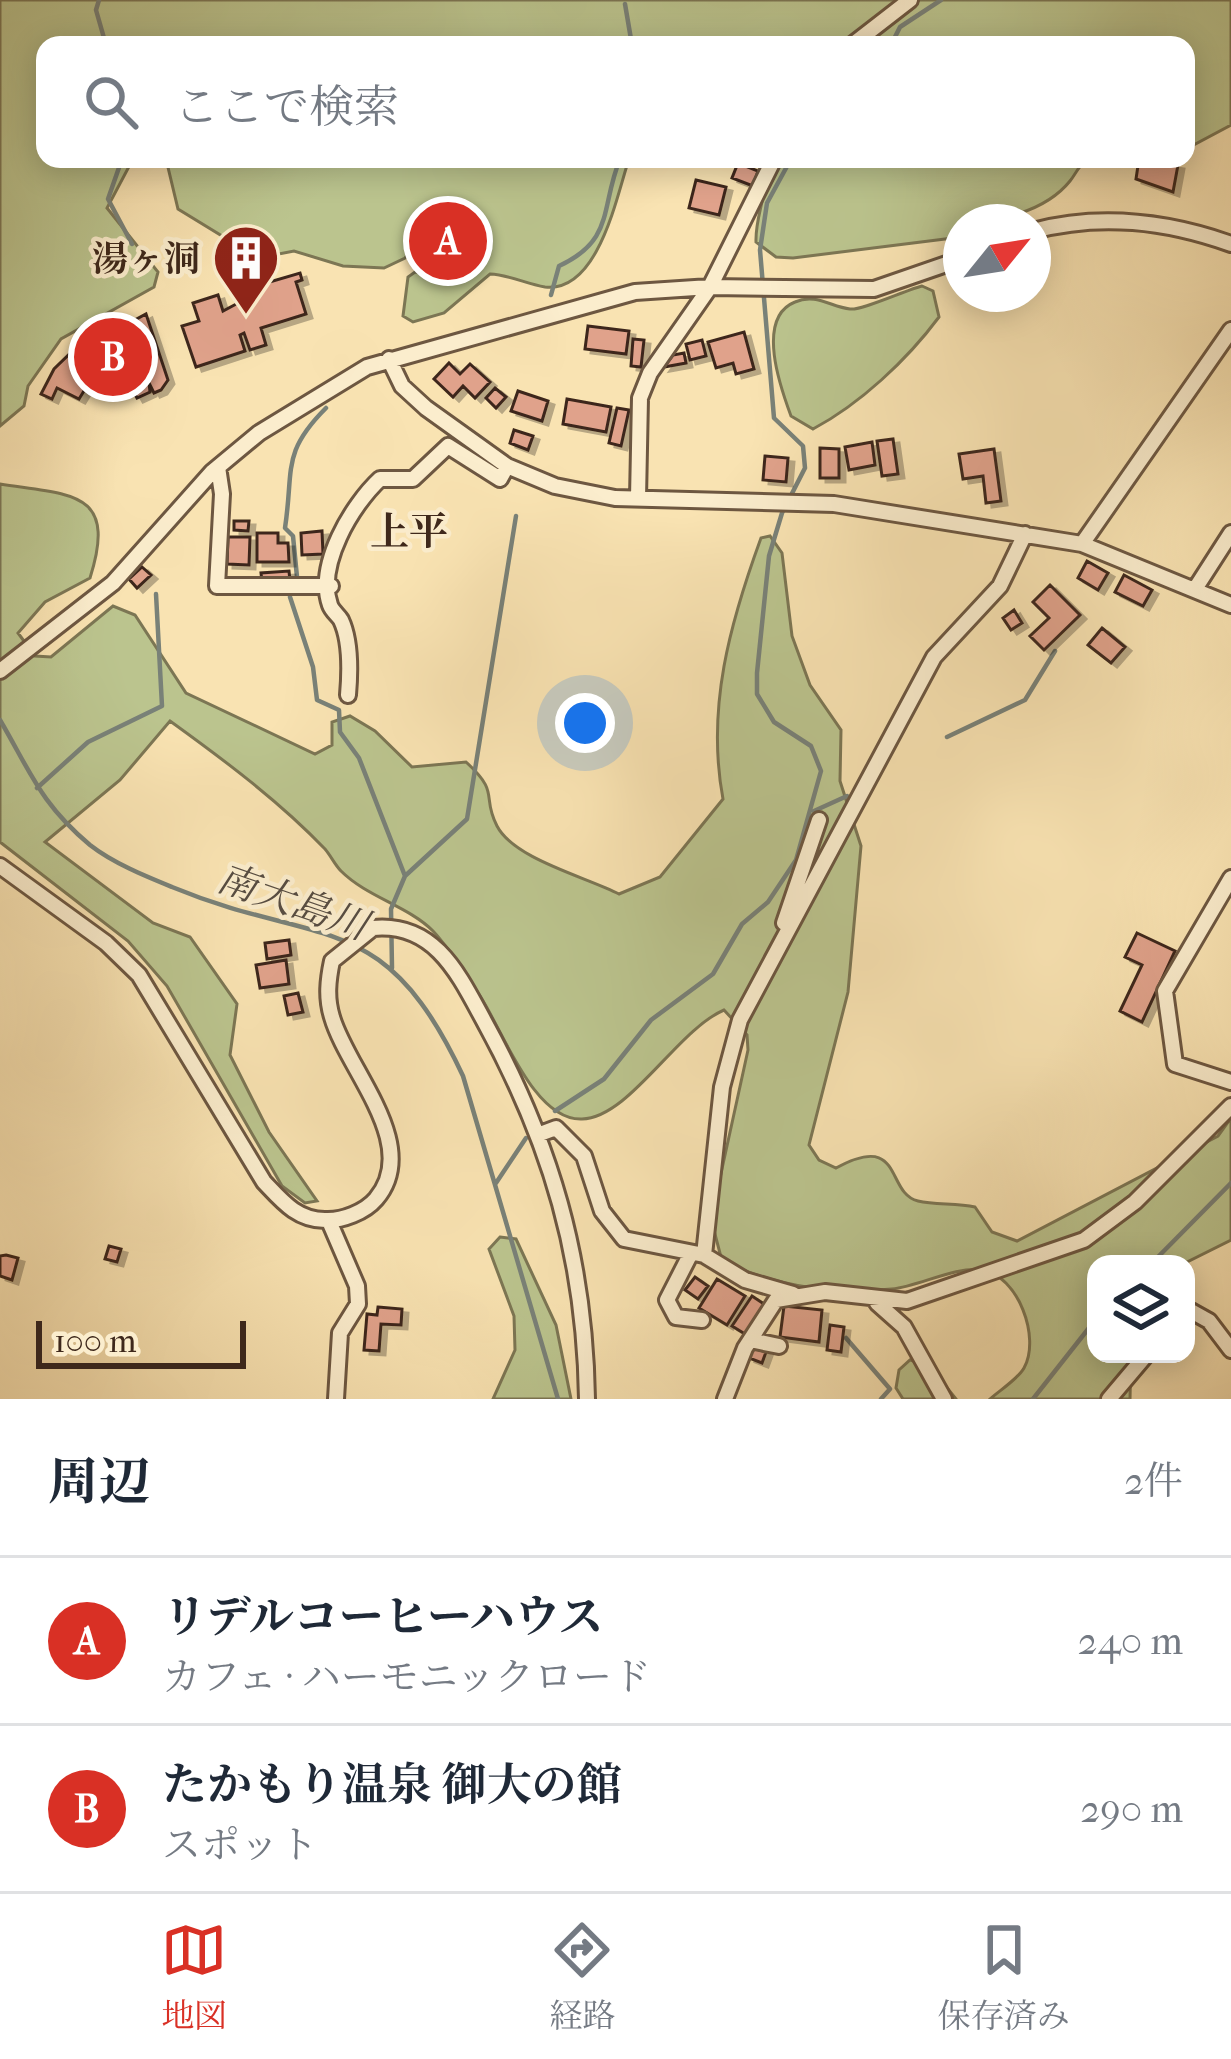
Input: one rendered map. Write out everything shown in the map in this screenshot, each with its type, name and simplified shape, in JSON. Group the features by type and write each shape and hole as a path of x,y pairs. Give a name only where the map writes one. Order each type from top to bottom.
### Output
{"street":[{"path":"864,36 910,0"},
{"path":"638,498 640,398 650,373 710,287 770,168"},
{"path":"1051,227 1080,221 1151,223 1231,244"},
{"path":"0,671 136,561 218,466 292,411 388,359 635,292 710,287 874,289 943,265"},
{"path":"1082,544 1231,330"},
{"path":"388,359 402,386 426,408 507,466 588,495 798,501 1024,534 1082,544 1231,605"},
{"path":"348,695 346,636 329,604 345,519 380,479 413,479 448,446 500,479 507,466"},
{"path":"218,466 217,586 331,586"},
{"path":"1195,589 1231,533"},
{"path":"702,1320 676,1317 668,1300 697,1255 722,1087 740,1020 934,657 1000,586 1024,534"},
{"path":"783,934 785,911 819,820"},
{"path":"0,866 106,943 139,975 264,1182 286,1207 306,1218 329,1221 367,1208 380,1194 389,1155 381,1118 331,1015 332,962 364,933 389,928 435,945 457,972 524,1092 540,1134 578,1279 587,1399"},
{"path":"1231,878 1165,992 1174,1064 1231,1082"},
{"path":"725,1399 744,1342 776,1300 825,1292 908,1301 1084,1240 1136,1202 1231,1106"},
{"path":"540,1134 556,1128 574,1141 602,1211 624,1239 697,1255 745,1280 798,1296"},
{"path":"329,1221 357,1286 358,1304 340,1334 336,1399"},
{"path":"873,1300 904,1327 944,1399"},
{"path":"1195,1313 1209,1321 1231,1351"},
{"path":"744,1342 778,1346"},
{"path":"1108,1399 1140,1363"}],"green space":[{"path":"0,0 1231,0 1231,125 1195,144 1195,36 36,36 36,168 128,168 107,208 158,272 154,287 61,339 28,386 24,406 0,426"},
{"path":"168,168 626,168 603,238 579,274 564,285 545,287 490,274 444,313 413,322 403,316 408,277 415,272 444,272 471,257 467,229 457,222 429,227 405,258 384,268 343,266 294,251 258,258 178,209"},
{"path":"762,168 1079,168 1060,192 1041,204 943,204 943,239 793,258 776,257 756,242"},
{"path":"922,286 933,291 939,317 897,365 848,407 813,429 791,416 774,355 776,323 783,310 810,299 856,309"},
{"path":"0,484 67,495 93,512 98,528 90,578 45,602 18,633 35,656 51,657 113,606 135,615 186,693 315,754 332,745 332,722 350,716 375,731 412,767 466,762 483,781 497,826 506,838 534,858 619,894 660,877 723,799 717,732 724,666 761,538 770,536 782,553 792,636 810,685 841,730 840,781 861,846 848,992 809,1145 819,1160 836,1168 858,1158 883,1160 908,1196 975,1207 992,1232 1017,1241 1218,1136 1231,1118 1231,1240 1195,1258 1087,1255 1087,1363 1131,1363 1130,1399 990,1399 1021,1372 1030,1341 1016,1295 995,1274 960,1271 892,1289 848,1291 784,1282 722,1261 711,1219 748,1050 747,1035 724,1010 706,1020 617,1104 582,1119 564,1115 533,1088 486,1005 433,931 351,880 289,814 170,721 120,780 45,842 153,923 190,937 237,1004 230,1055 269,1132 317,1201 305,1203 282,1186 167,986 128,941 0,842"},
{"path":"500,1237 516,1239 556,1325 571,1399 493,1399 515,1350 514,1316 489,1249"},
{"path":"910,1360 929,1365 956,1399 903,1399 896,1388 899,1370"}],"building":[{"path":"736,168 758,171 753,186 732,178"},
{"path":"1138,168 1177,168 1173,192 1136,179"},
{"path":"696,180 726,187 719,215 689,208"},
{"path":"435,229 465,232 461,249 466,255 449,267 433,250"},
{"name":"湯ヶ洞","path":"300,273 302,280 296,282 306,314 261,328 266,345 250,350 244,333 240,335 245,351 196,367 182,326 199,321 193,303 218,295 223,311 240,302 239,291"},
{"path":"146,314 168,380 161,390 154,393 149,383 150,392 137,398 120,367 91,391 87,386 79,399 57,388 52,399 41,394 54,369 87,337 103,328 107,335"},
{"path":"588,326 629,331 626,354 585,349"},
{"path":"744,332 754,369 736,374 733,363 716,368 708,342"},
{"path":"633,339 644,340 641,367 631,366"},
{"path":"702,340 706,356 690,360 686,344"},
{"path":"684,353 686,363 664,367 673,355"},
{"path":"449,363 460,374 470,364 490,382 475,398 463,386 453,397 434,379"},
{"path":"495,388 506,397 496,408 486,398"},
{"path":"518,391 548,401 542,421 511,411"},
{"path":"567,399 611,407 606,432 563,424"},
{"path":"617,408 629,410 621,446 609,443"},
{"path":"514,430 533,436 528,450 510,443"},
{"path":"893,439 898,474 882,476 877,441"},
{"path":"872,442 875,465 849,470 845,447"},
{"path":"820,448 839,449 839,478 820,478"},
{"path":"994,449 1001,501 986,503 983,476 963,479 959,454"},
{"path":"765,456 788,458 786,482 763,480"},
{"path":"234,521 249,521 248,531 234,530"},
{"path":"322,531 323,554 302,555 301,533"},
{"path":"257,533 278,533 278,543 288,543 289,562 257,562"},
{"path":"228,537 250,537 249,565 227,564"},
{"path":"1087,561 1108,573 1098,590 1078,578"},
{"path":"142,567 151,575 137,588 129,579"},
{"path":"289,571 290,581 262,582 261,573"},
{"path":"1124,575 1152,590 1143,606 1115,592"},
{"path":"1050,585 1080,615 1044,650 1030,636 1049,618 1033,602"},
{"path":"1014,610 1022,623 1011,630 1003,618"},
{"path":"1102,628 1125,647 1111,663 1088,645"},
{"path":"1137,933 1175,951 1142,1022 1120,1011 1142,965 1125,957"},
{"path":"289,940 291,955 267,959 265,943"},
{"path":"286,960 289,984 260,988 256,965"},
{"path":"298,993 303,1012 288,1015 284,996"},
{"path":"109,1246 121,1249 117,1262 105,1259"},
{"path":"0,1256 18,1258 12,1280 0,1276"},
{"path":"695,1277 708,1286 698,1299 685,1290"},
{"path":"717,1279 745,1296 727,1325 699,1308"},
{"path":"752,1296 764,1304 745,1334 732,1326"},
{"path":"784,1306 822,1310 819,1342 780,1337"},
{"path":"378,1307 402,1309 401,1325 381,1324 379,1351 364,1350 367,1314 377,1315"},
{"path":"830,1325 844,1327 841,1352 827,1350"},
{"path":"753,1348 766,1352 762,1363 749,1358"}],"waterway":[{"path":"99,0 96,10 103,36"},
{"path":"896,36 900,27 941,0"},
{"path":"625,4 630,36"},
{"path":"119,168 108,199 132,244"},
{"path":"551,295 559,266 577,256 598,234 617,168"},
{"path":"555,1111 604,1079 651,1020 713,974 742,924 768,902 796,860 821,771 811,746 774,722 757,694 769,556 782,513 805,468 803,446 774,418 760,250 767,203 786,168"},
{"path":"297,577 293,536 285,528 292,463 302,437 326,408"},
{"path":"392,968 391,909 405,876 467,819 516,516"},
{"path":"37,788 88,742 162,706 156,594"},
{"path":"290,597 313,667 317,700 339,710 340,732 359,758 405,876"},
{"path":"947,737 1025,700 1055,651"},
{"name":"南大島川","path":"0,720 48,801 99,852 223,906 343,940 375,957 404,983 434,1021 463,1076 558,1399"},
{"path":"814,811 847,796"},
{"path":"496,1183 526,1138"},
{"path":"1160,1255 1231,1183"},
{"path":"1033,1399 1087,1330"},
{"path":"846,1338 890,1389 881,1399"}],"place":[{"name":"リデルコーヒーハウス","path":"448,241"},
{"name":"湯ヶ洞","path":"246,317"},
{"name":"たかもり温泉 御大の館","path":"113,357"}],"district":[{"name":"上平","path":"409,531"}]}
